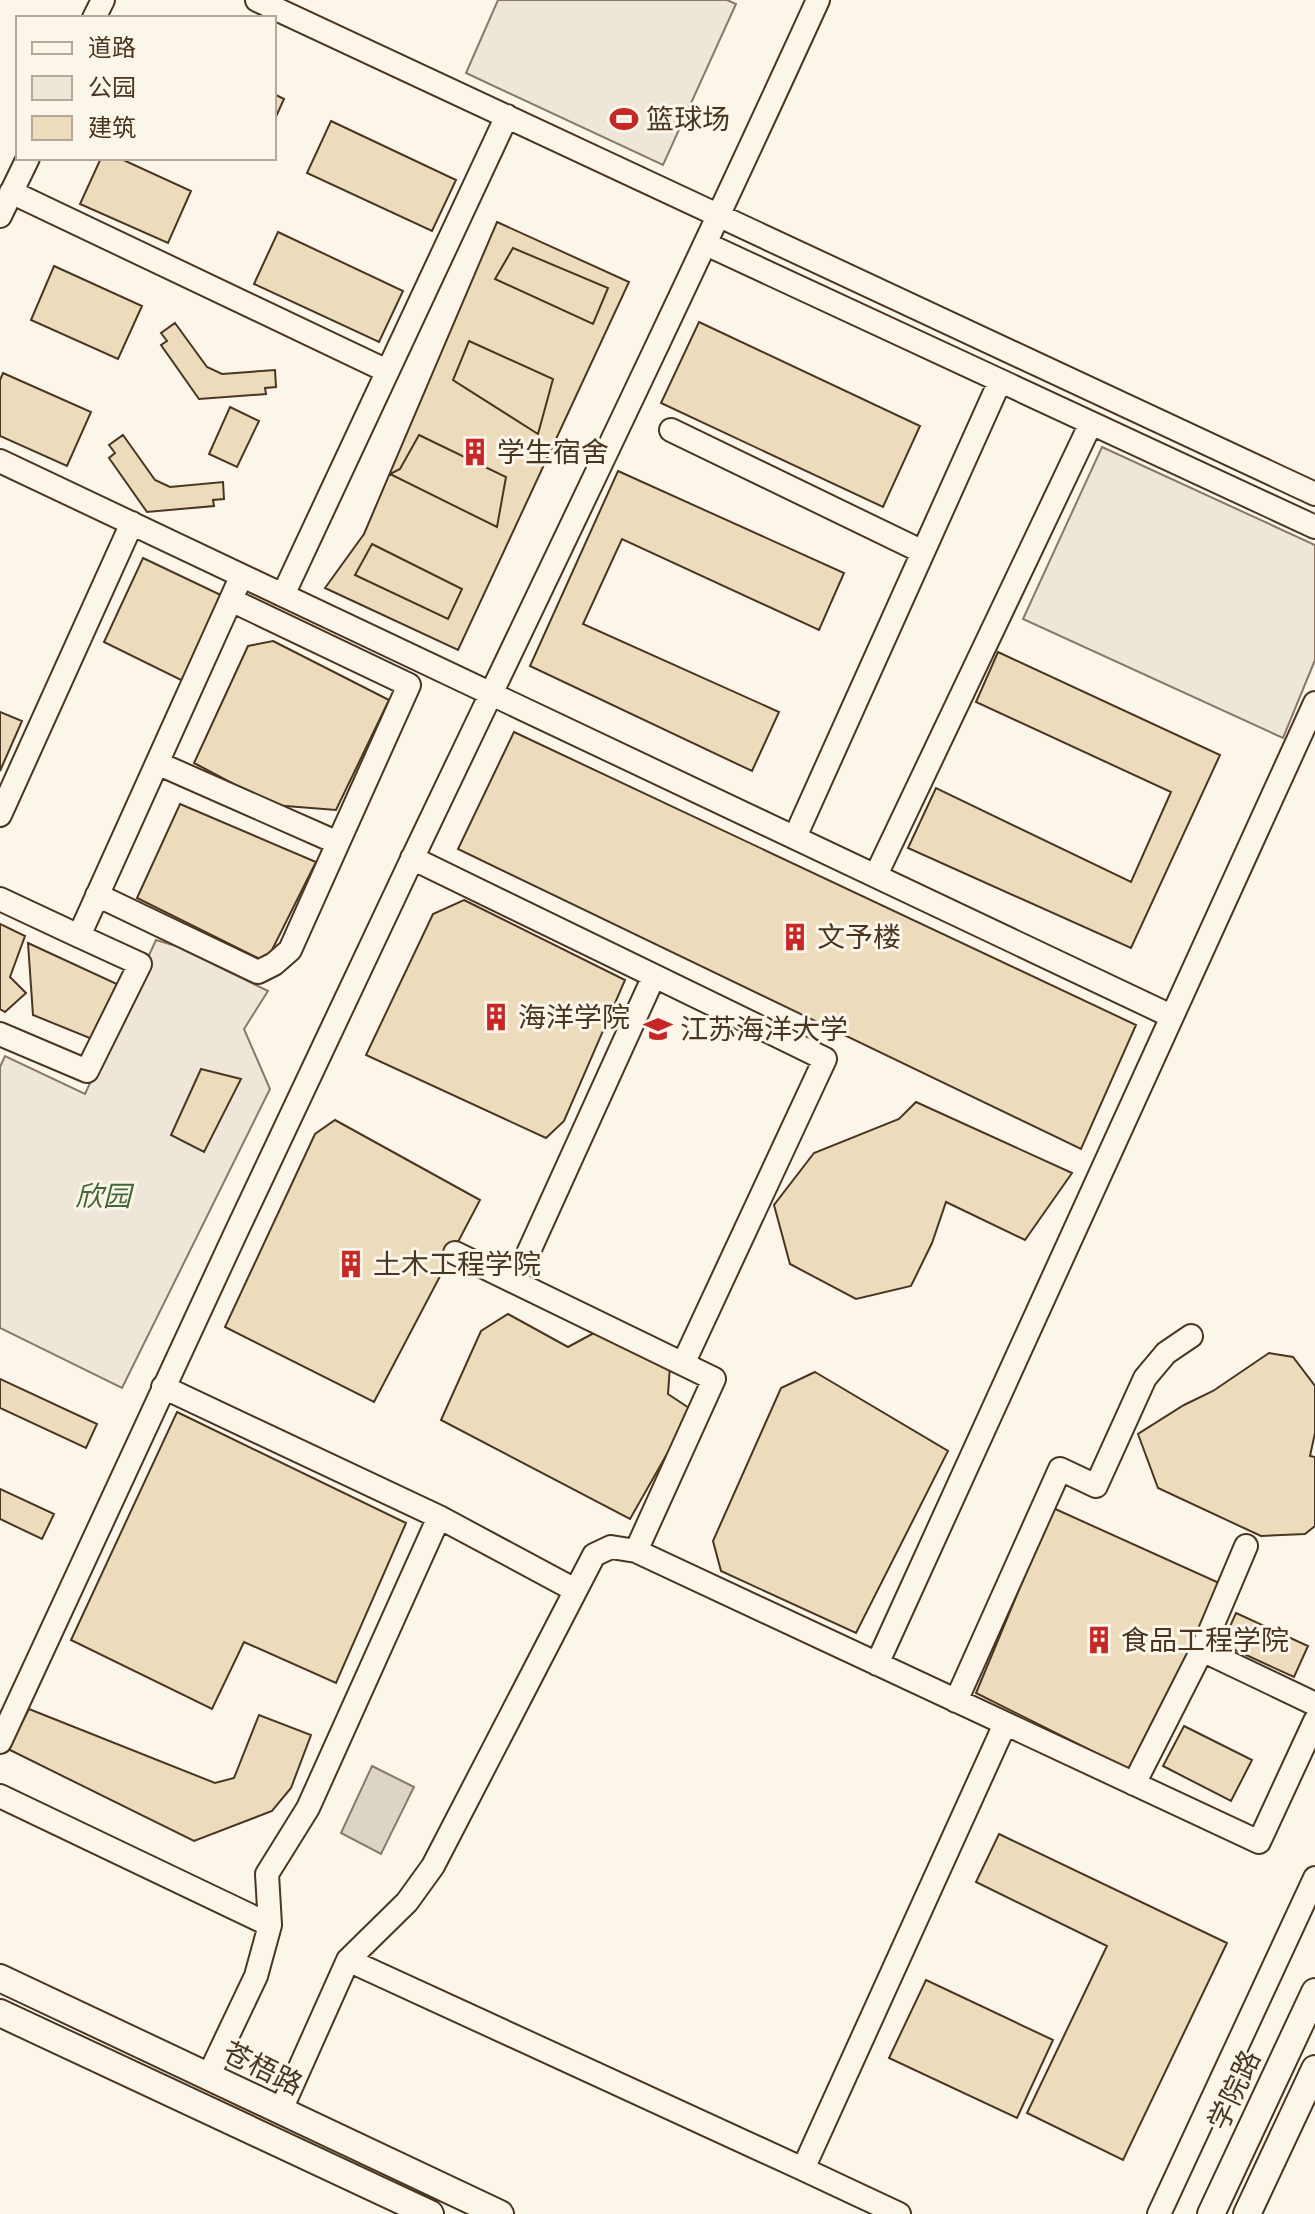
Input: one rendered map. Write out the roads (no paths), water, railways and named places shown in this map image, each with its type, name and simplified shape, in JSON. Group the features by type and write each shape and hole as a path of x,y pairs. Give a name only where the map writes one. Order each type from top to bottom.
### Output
{"main road":[{"name":"苍梧路","path":"0,1978 500,2214"},
{"name":"学院路","path":"1211,2214 1315,1992"},
{"path":"0,2013 430,2214"},
{"path":"1247,2214 1315,2069"}],"lane":[{"path":"257,0 1315,494"},
{"path":"0,1742 163,1387 720,215 818,0"},
{"path":"283,595 507,116"},
{"path":"0,216 27,160"},
{"path":"11,192 387,371"},
{"path":"706,244 1315,527"},
{"path":"795,837 1000,381"},
{"path":"876,875 1091,423"},
{"path":"671,430 923,552"},
{"path":"0,461 1171,1016"},
{"path":"0,815 132,523"},
{"path":"79,936 242,575"},
{"path":"97,895 258,972 274,964 290,950 409,685 231,600"},
{"path":"877,1664 1315,703"},
{"path":"157,763 338,843"},
{"path":"412,858 825,1059 683,1364"},
{"path":"0,899 140,964 87,1071 2,1040"},
{"path":"515,1282 654,976"},
{"path":"455,1253 714,1379 636,1551"},
{"path":"956,1701 1060,1469 1096,1486 1145,1378 1166,1353 1191,1336"},
{"path":"163,1387 439,1517 575,1590"},
{"path":"208,2077 256,1976 270,1925 267,1874 308,1808 439,1517"},
{"path":"1134,1784 1202,1650 1246,1546"},
{"path":"280,2112 348,1960 407,1902 433,1866 594,1555 611,1547 636,1551 1259,1842 1315,1721"},
{"path":"1202,1650 1315,1704"},
{"path":"803,2169 1005,1724"},
{"path":"0,1796 270,1925"},
{"path":"1159,2214 1315,1878"},
{"path":"348,1960 899,2214"}],"place":[{"name":"篮球场","path":"624,119"},
{"name":"学生宿舍","path":"475,452"},
{"name":"文予楼","path":"795,937"},
{"name":"海洋学院","path":"496,1017"},
{"name":"江苏海洋大学","path":"658,1029"},
{"name":"土木工程学院","path":"351,1264"},
{"name":"食品工程学院","path":"1099,1640"}],"park label":[{"name":"欣园","path":"103,1196"}]}
